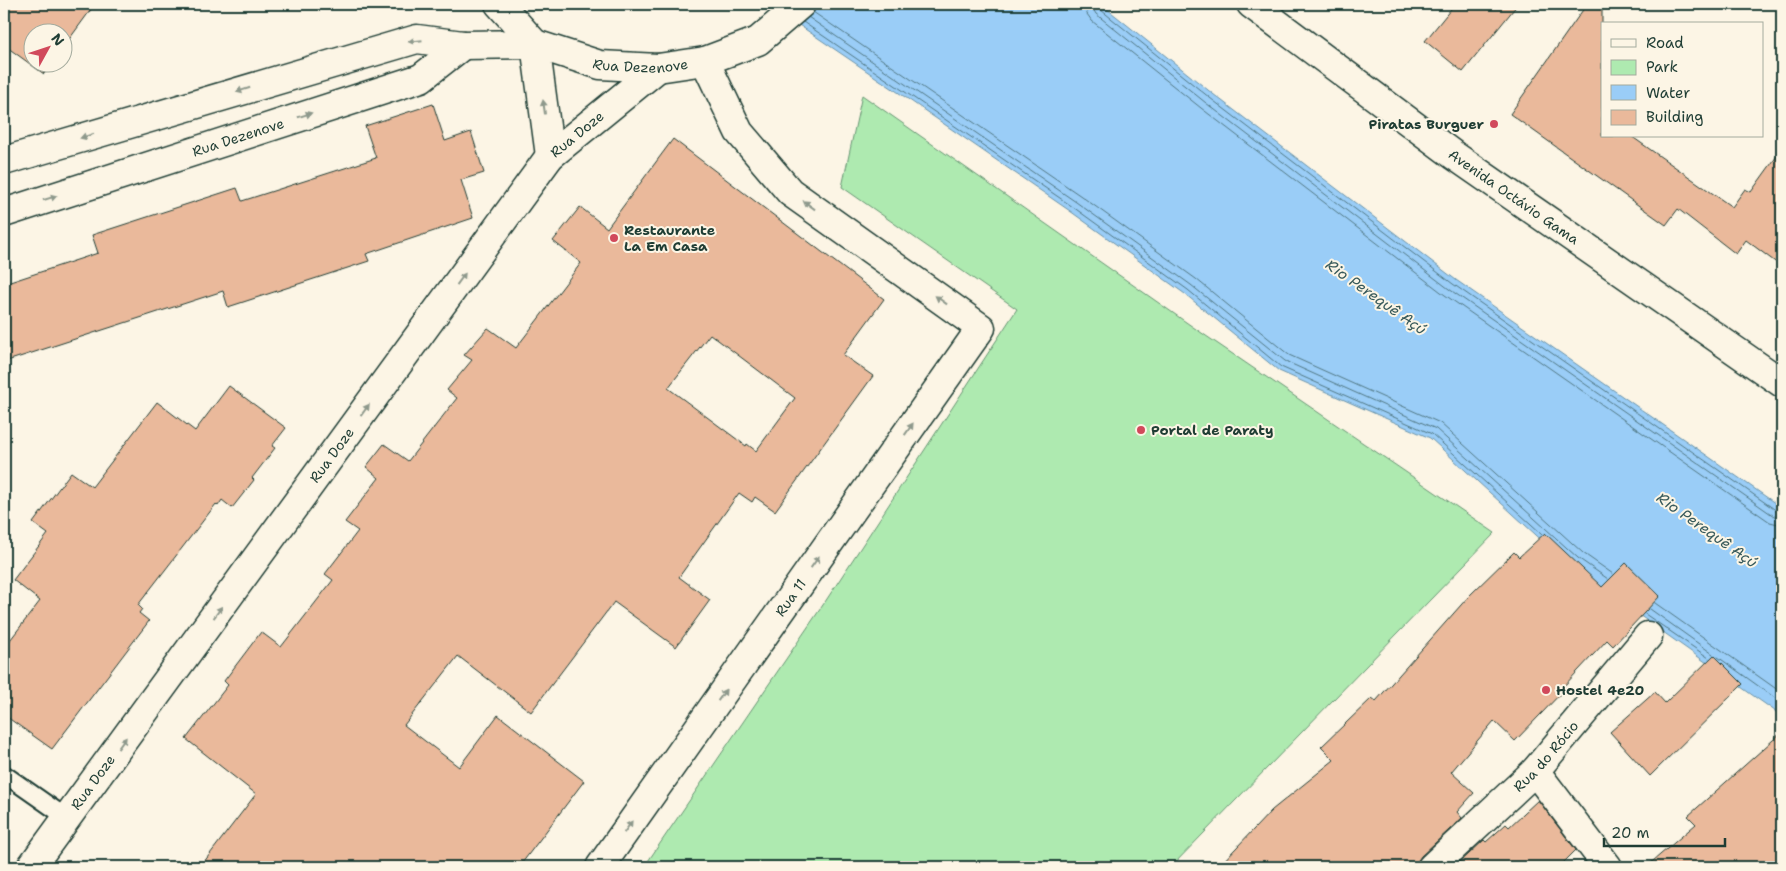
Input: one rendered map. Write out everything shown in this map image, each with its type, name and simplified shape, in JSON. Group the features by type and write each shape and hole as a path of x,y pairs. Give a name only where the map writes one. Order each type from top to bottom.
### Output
{"street":[{"path":"498,4 535,44 550,156"},
{"name":"Rua Dezenove","path":"4,161 417,39 463,46 535,44 600,65 658,68 705,61 758,41 801,4"},
{"name":"Avenida Octávio Gama","path":"1251,4 1456,156 1780,376"},
{"name":"Rua Dezenove","path":"4,212 421,78 463,46"},
{"name":"Rua 11","path":"600,867 981,328 790,192 739,132 705,61"},
{"name":"Rua Doze","path":"31,867 550,156 658,68"},
{"name":"Rua do Rócio","path":"1432,867 1535,771 1648,636"},
{"path":"1535,771 1608,867"}],"lane":[{"path":"4,774 68,818"}],"green space":[{"name":"Portal de Paraty","path":"862,95 1193,327 1495,533 1171,867 644,867 825,602 1017,309 842,187"}],"water":[{"name":"Rio Perequê Açú","path":"768,4 1101,4 1213,94 1456,280 1782,508 1782,716 1571,567 1430,438 1279,371 1185,294 1070,211"}],"building":[{"path":"4,4 95,4 72,35 72,22 22,22 22,58 4,45"},
{"path":"1455,4 1518,4 1463,72 1425,41"},
{"path":"1587,4 1602,4 1601,138 1634,138 1732,207 1745,189 1751,192 1782,149 1782,267 1746,240 1736,254 1678,209 1666,225 1510,114"},
{"path":"433,104 445,141 471,132 484,173 461,180 473,218 366,254 369,261 228,307 223,291 4,362 4,284 98,253 92,235 237,188 242,201 376,158 365,126"},
{"path":"673,139 884,299 843,355 873,376 775,511 755,497 752,502 739,493 679,577 710,600 676,647 614,602 531,712 458,656 404,725 459,767 498,715 584,781 519,867 200,867 256,794 186,739 228,685 224,681 261,632 281,647 333,580 325,574 358,531 345,522 379,478 366,467 384,444 408,461 457,398 447,390 472,360 464,355 488,328 516,348 581,263 553,241 580,207 607,228","holes":["710,334 795,398 756,451 747,444 746,446 668,388"]},
{"path":"229,386 286,428 272,446 275,448 252,478 254,480 232,508 222,500 218,506 216,504 138,605 142,609 139,613 149,621 52,749 4,715 4,648 40,601 13,580 48,534 33,523 71,472 92,487 157,402 195,431"},
{"path":"1545,533 1602,587 1626,563 1660,596 1613,646 1607,640 1563,687 1565,689 1515,741 1494,721 1451,772 1474,793 1457,812 1462,818 1421,856 1417,862 1417,867 1218,867 1272,810 1334,760 1321,747 1372,698 1376,701 1469,596 1514,552 1519,557"},
{"path":"1714,655 1743,684 1650,776 1610,732 1655,692 1665,703"},
{"path":"1782,732 1782,867 1646,867 1696,824 1688,816"},
{"path":"1538,800 1576,850 1559,867 1455,867 1484,840 1486,842 1506,824 1509,827"}],"place":[{"name":"Piratas Burguer","path":"1494,124"},
{"name":"Restaurante La Em Casa","path":"614,238"},
{"name":"Portal de Paraty","path":"1141,430"},
{"name":"Hostel 4e20","path":"1546,690"}]}
